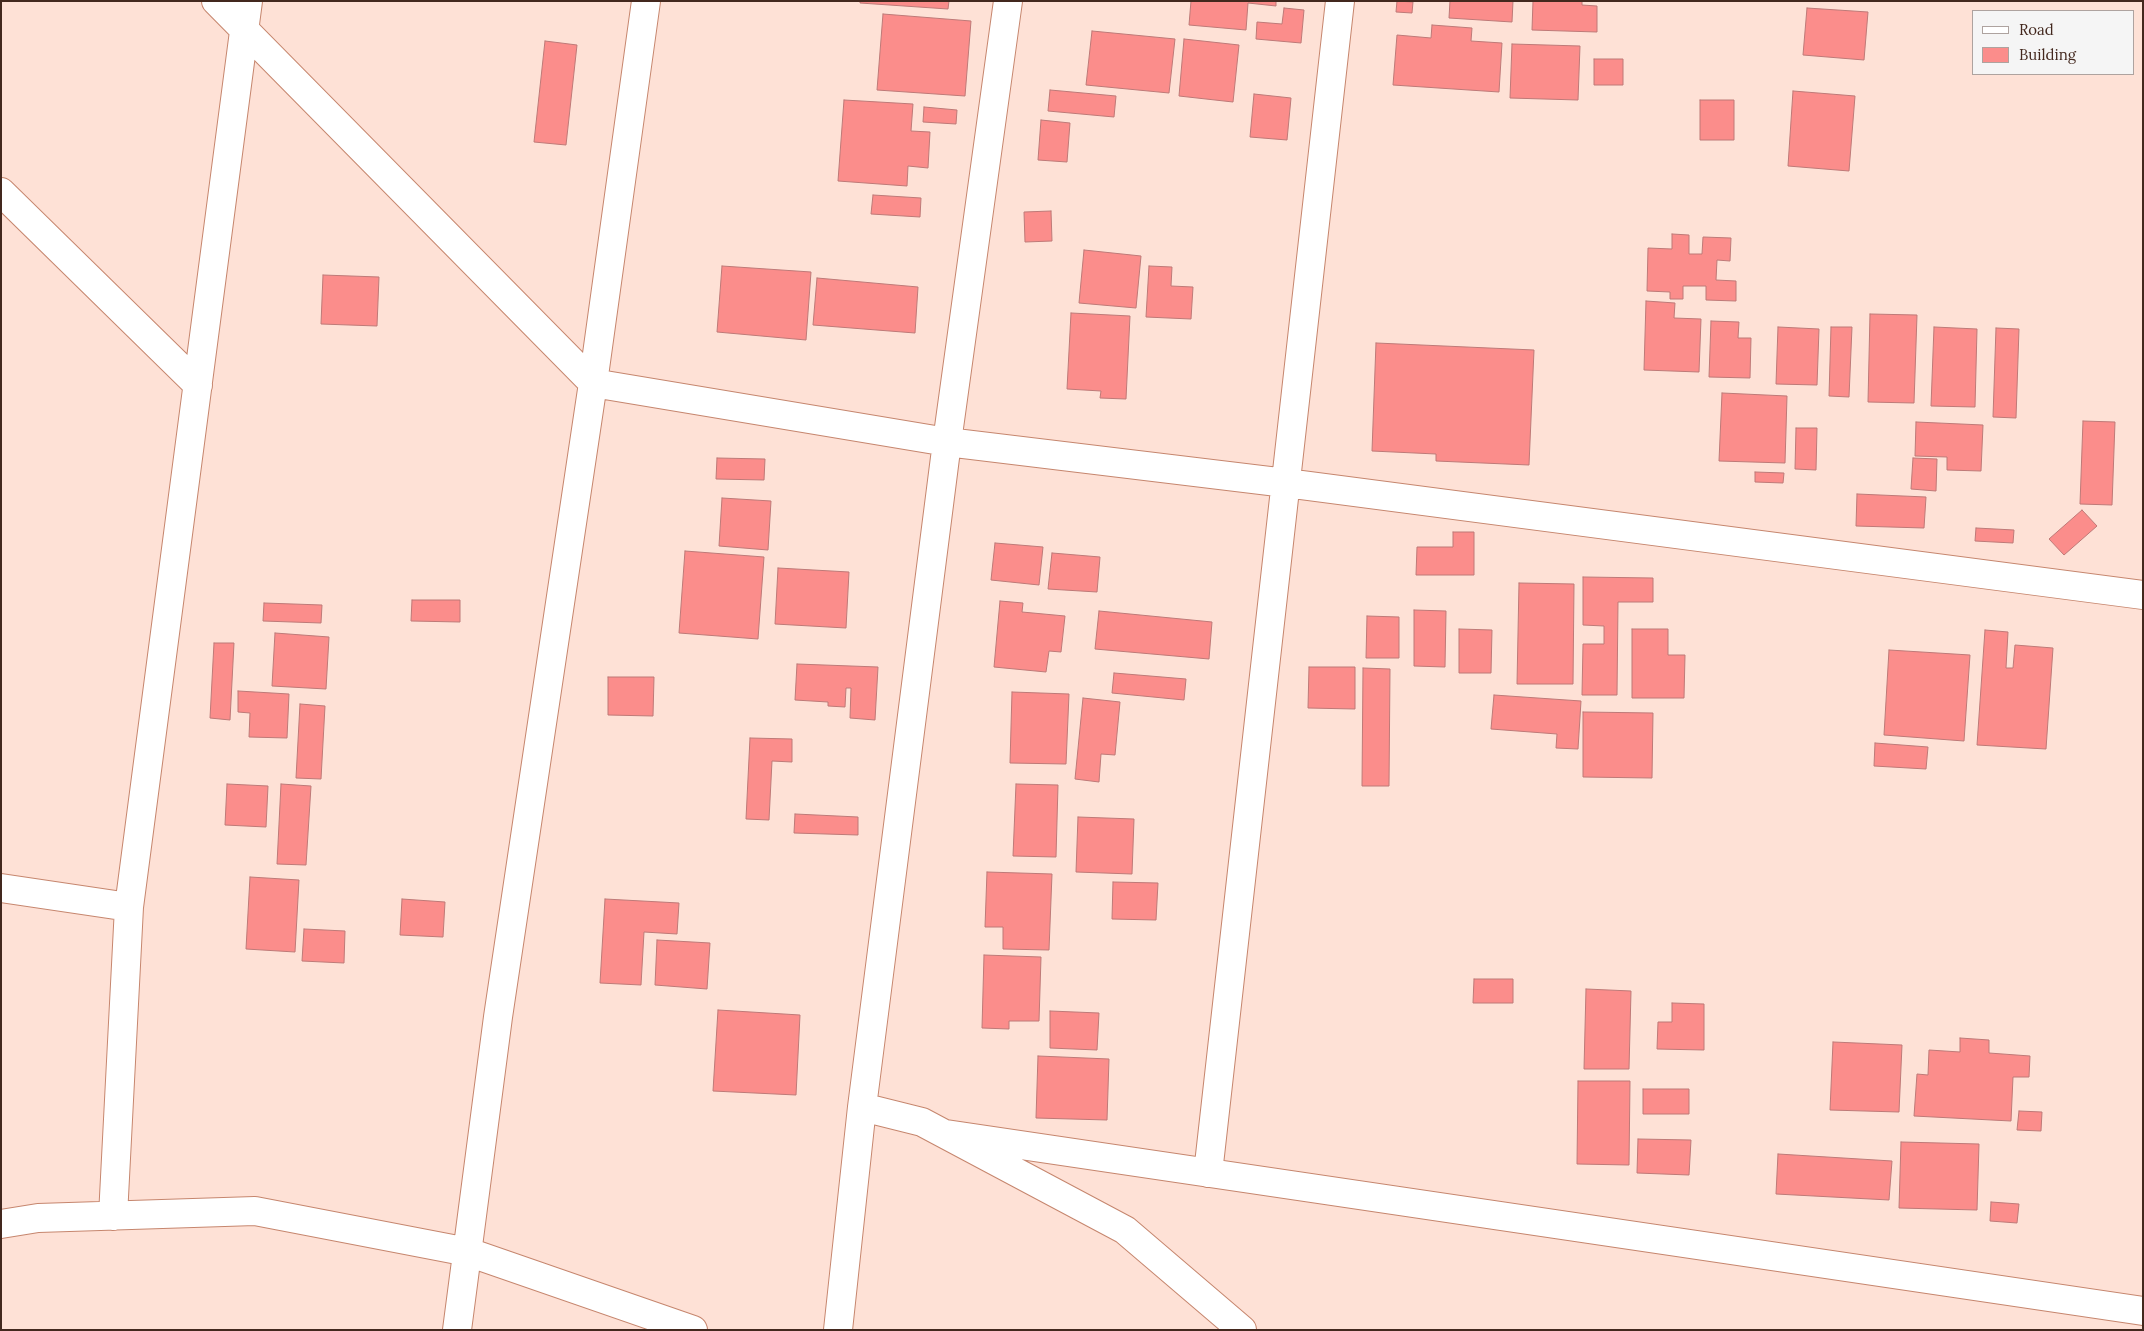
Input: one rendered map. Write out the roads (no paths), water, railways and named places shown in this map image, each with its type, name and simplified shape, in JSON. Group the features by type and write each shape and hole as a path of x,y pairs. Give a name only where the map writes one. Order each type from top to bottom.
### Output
{"street":[{"path":"216,1 244,32 593,384 947,442 1286,483 2143,595"},
{"path":"113,1216 129,907 248,1"},
{"path":"457,1330 498,1017 593,384 646,1"},
{"path":"838,1330 862,1106 947,442 1008,1"},
{"path":"1208,1173 1340,1"},
{"path":"1,192 198,385"},
{"path":"1,888 129,907"},
{"path":"862,1106 922,1122 1125,1230 1242,1330"},
{"path":"946,1134 2143,1311"},
{"path":"1,1224 38,1218 255,1211 468,1252 693,1330"}]}
